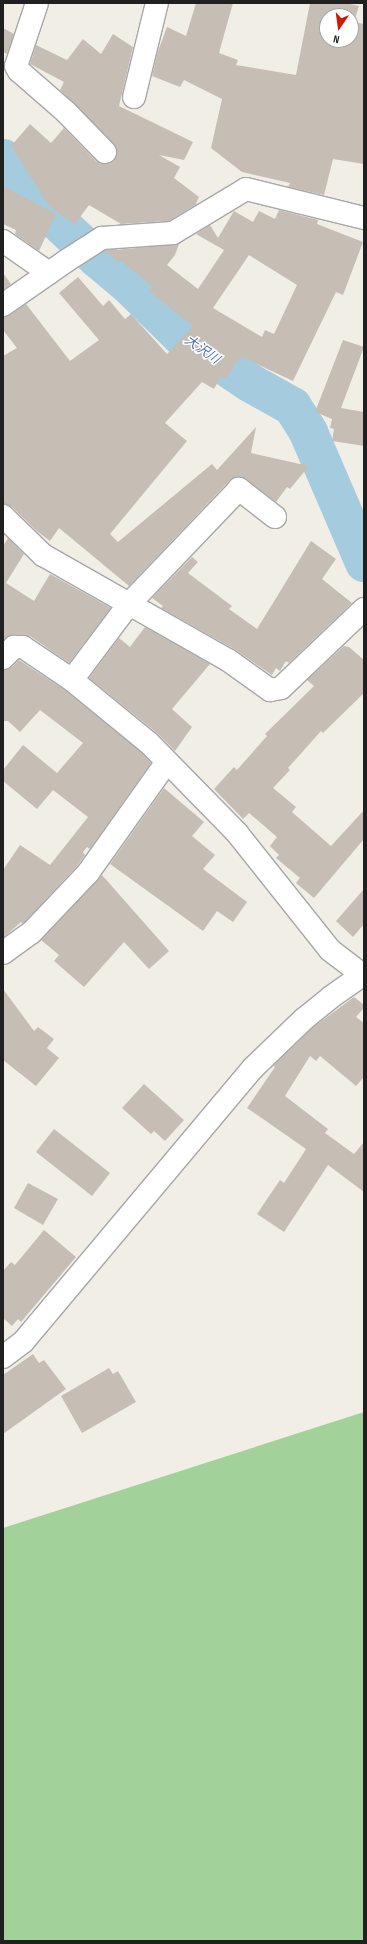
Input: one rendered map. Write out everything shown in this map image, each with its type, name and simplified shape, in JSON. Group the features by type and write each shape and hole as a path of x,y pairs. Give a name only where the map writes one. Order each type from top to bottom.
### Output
{"street":[{"path":"37,3 16,66 19,71 66,112 105,152"},
{"path":"134,97 157,3"},
{"path":"3,305 102,238 173,233 246,189 364,218"},
{"path":"3,241 58,267"},
{"path":"72,680 129,604 239,489 275,517"},
{"path":"3,516 43,555 228,660 270,690 281,688 364,609"},
{"path":"3,658 14,647 24,647 72,680 149,743 237,833 330,950 363,975 331,997 304,1019 253,1068 23,1342 3,1357"},
{"path":"3,953 30,933 88,873 167,762"}],"green space":[{"path":"364,1412 364,1941 3,1941 3,1528"}],"building":[{"path":"196,3 233,3 219,53 238,60 236,65 296,75 310,3 346,3 359,6 358,8 319,8 319,48 359,48 359,23 364,24 364,164 333,159 324,195 288,187 290,183 242,172 211,148 222,99 184,80 180,87 152,76 158,51 167,27 186,36"},
{"path":"3,28 14,34 7,54 3,52"},
{"path":"113,34 133,47 119,106 193,142 184,160 159,155 180,167 174,178 199,197 196,203 197,204 169,221 121,224 89,205 75,224 49,206 11,146 30,124 51,143 64,128 96,161 101,164 108,164 114,161 117,155 117,149 114,144 60,90 64,82 30,64 36,45 67,60 83,39 101,54"},
{"path":"3,186 56,214 39,251 15,234 16,230 3,224"},
{"path":"279,210 318,220 317,224 363,242 343,295 336,292 293,381 242,357 240,360 238,359 227,378 221,376 214,389 202,382 165,423 187,441 110,534 118,542 212,464 217,470 256,427 251,453 309,466 290,489 287,487 276,502 246,479 241,477 230,480 129,586 59,528 50,541 38,532 12,507 3,504 3,356 17,348 3,330 3,317 10,315 26,304 70,361 99,340 59,293 78,277 103,306 109,300 125,319 131,314 167,354 193,326 149,291 153,287 121,261 119,262 104,251 179,244 175,255 167,265 198,289 224,250 196,234 210,225 218,238 234,211 253,222 259,211 275,219","holes":["249,255 297,285 274,334 265,330 262,337 213,308"]},
{"path":"3,273 11,284 3,290"},
{"path":"343,340 364,347 341,408 364,412 364,446 332,441 334,429 330,428 332,419 315,412"},
{"path":"8,538 24,554 6,583 34,601 50,574 111,608 69,663 30,636 14,635 3,640 3,546"},
{"path":"311,541 336,559 322,579 352,603 289,663 286,661 280,671 276,668 272,675 234,649 161,608 163,606 152,598 192,557 198,562 188,573 232,606 229,609 257,629"},
{"path":"145,627 210,664 172,709 192,727 175,751 157,733 89,678 119,638 130,647"},
{"path":"344,646 349,647 364,660 364,693 323,733 321,731 288,768 290,770 273,788 296,807 292,812 331,846 364,810 364,839 314,898 296,883 300,878 276,858 279,855 270,846 277,837 249,813 243,819 214,789 234,767 237,770 267,736 265,734 314,686 307,680"},
{"path":"19,660 65,690 141,752 151,763 90,849 87,847 83,852 85,855 78,865 23,924 21,922 3,938 3,870 20,845 50,865 88,817 53,790 37,809 3,781 3,770 23,745 57,773 83,743 40,710 20,732 8,721 3,721 3,670 12,667"},
{"path":"164,788 204,822 192,836 215,855 203,869 247,902 233,922 217,911 203,931 110,864"},
{"path":"102,875 169,951 149,969 124,942 84,987 54,961 59,955 41,940"},
{"path":"364,889 364,924 353,937 336,921"},
{"path":"3,989 34,1031 38,1027 54,1039 47,1048 59,1058 36,1086 3,1060"},
{"path":"354,997 364,1005 364,1008 356,1017 364,1023 364,1077 356,1086 320,1056 316,1061 310,1056 285,1096 328,1129 325,1133 354,1154 364,1142 364,1192 328,1165 284,1232 257,1214 280,1180 284,1183 306,1149 247,1108 275,1067 273,1066 312,1028"},
{"path":"144,1084 184,1120 165,1141 154,1131 151,1134 122,1108"},
{"path":"54,1129 110,1173 92,1196 36,1152"},
{"path":"28,1183 58,1199 43,1225 14,1208"},
{"path":"44,1230 76,1257 21,1322 18,1319 12,1326 3,1318 3,1271 11,1262 15,1265"},
{"path":"33,1354 39,1363 44,1360 66,1389 3,1434 3,1375"},
{"path":"109,1368 113,1374 118,1371 136,1402 82,1433 61,1396"}],"waterway":[{"name":"大沢川","path":"3,158 44,209 97,258 129,285 181,336 249,382 292,406 308,432 364,562"}]}
